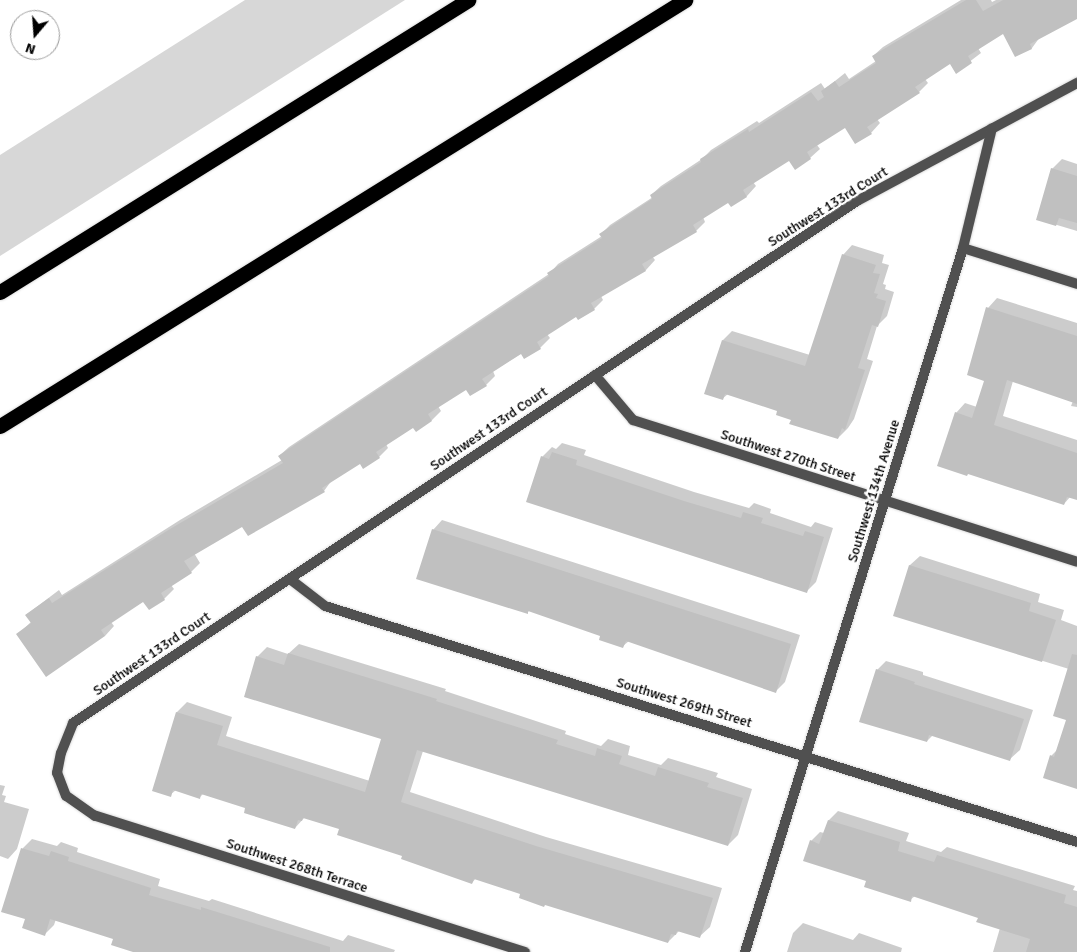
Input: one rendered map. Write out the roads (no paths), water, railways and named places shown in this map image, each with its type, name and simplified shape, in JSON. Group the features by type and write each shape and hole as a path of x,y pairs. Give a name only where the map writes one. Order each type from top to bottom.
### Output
{"highway":[{"path":"0,292 468,0"},
{"path":"0,426 685,0"}],"street":[{"path":"992,128 1077,83"},
{"name":"Southwest 134th Avenue","path":"745,952 963,248 992,128"},
{"name":"Southwest 133rd Court","path":"66,796 57,773 61,753 73,723 858,201 992,128"},
{"path":"963,248 1077,284"},
{"name":"Southwest 270th Street","path":"596,375 633,420 1077,562"},
{"name":"Southwest 269th Street","path":"290,579 325,606 1077,842"},
{"name":"Southwest 268th Terrace","path":"66,796 95,816 525,952"}]}
